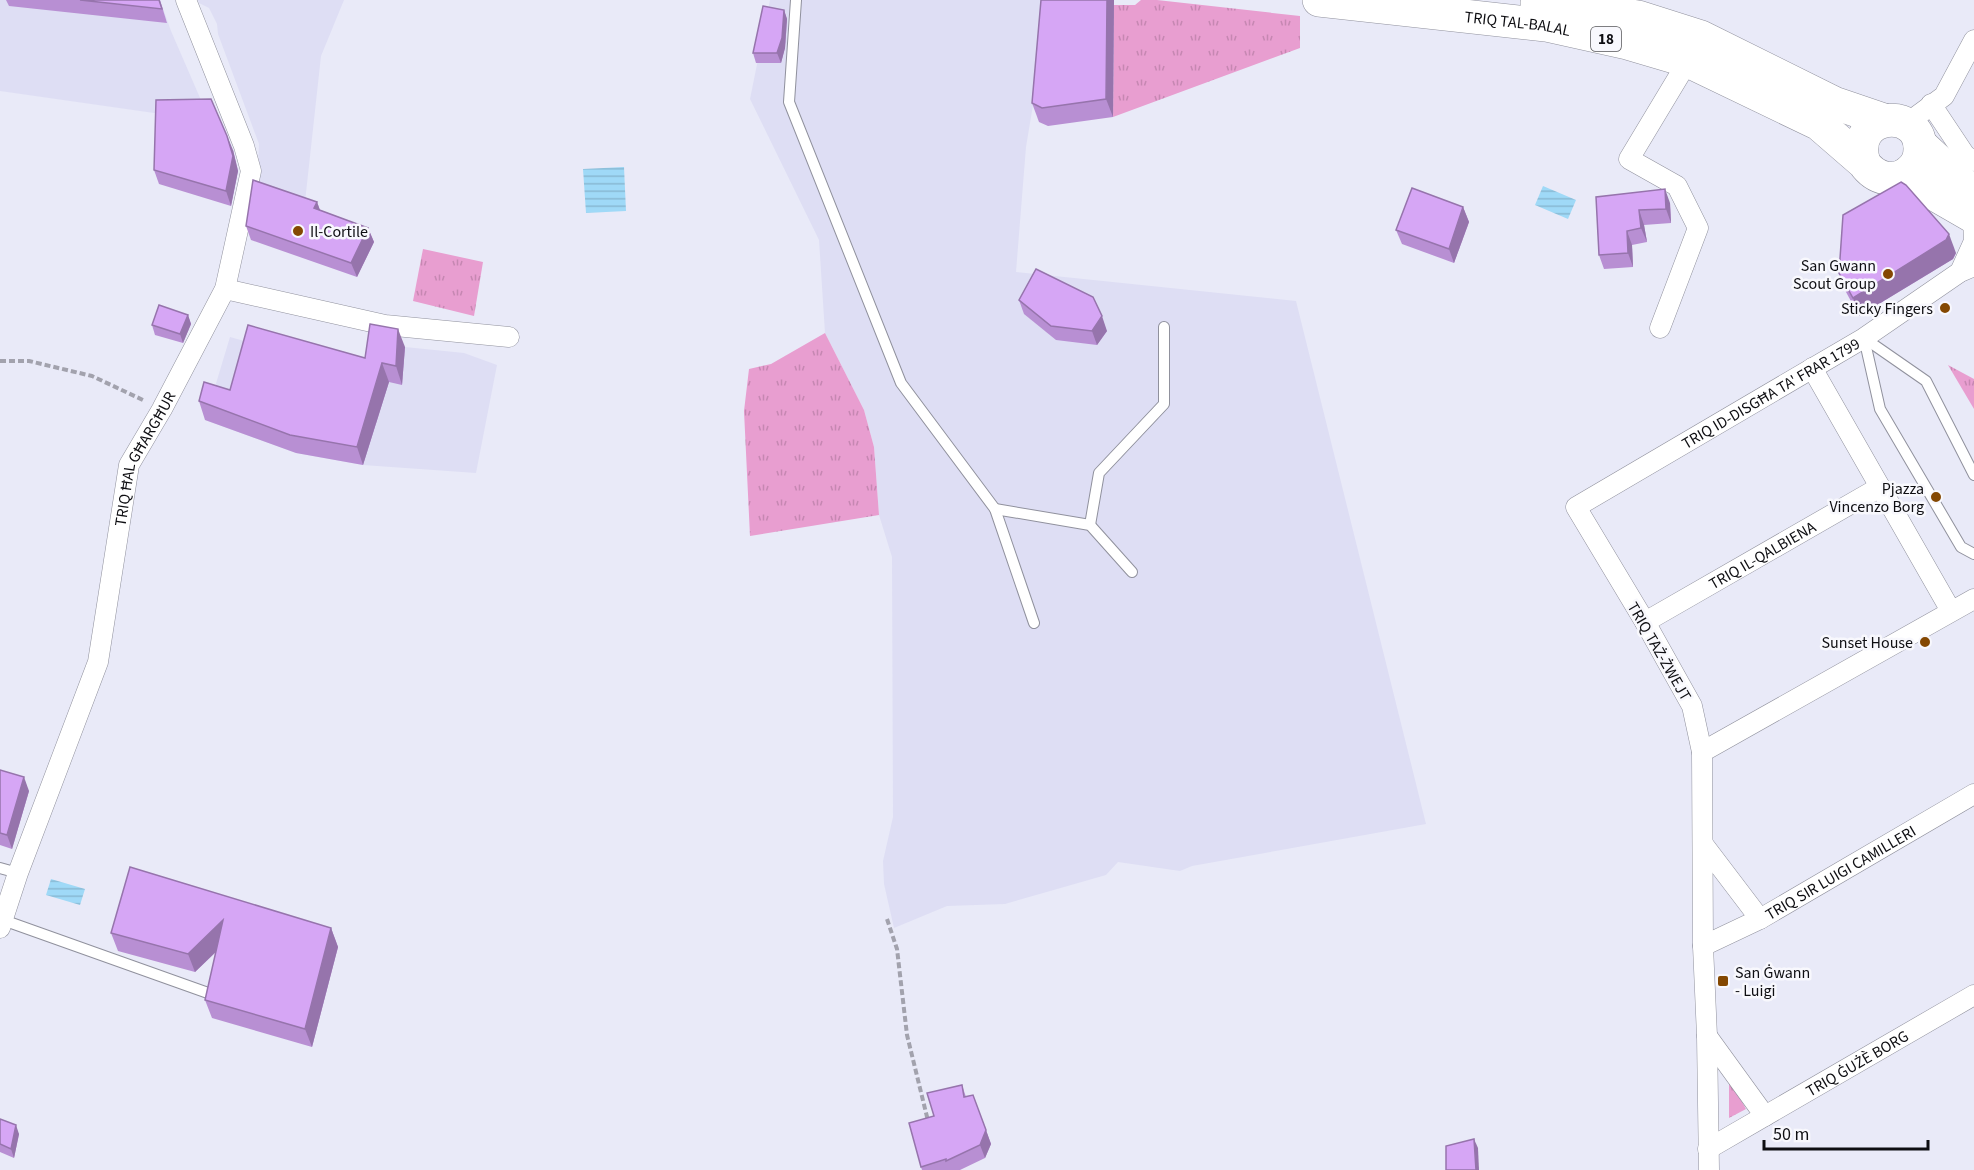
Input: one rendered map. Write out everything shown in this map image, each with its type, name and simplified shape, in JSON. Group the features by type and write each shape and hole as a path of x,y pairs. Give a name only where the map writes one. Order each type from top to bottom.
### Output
{"highway":[{"name":"TRIQ TAL-BALAL","path":"1319,0 1546,25 1627,43 1688,62 1819,124 1875,175 1884,178 1903,176 1974,209"},
{"name":"TRIQ TAL-BALAL","path":"1512,0 1638,17 1691,34 1712,42 1834,103 1930,138 1974,209"},
{"path":"1864,163 1861,142 1865,133 1873,125 1930,138 1916,165 1903,176"}],"street":[{"name":"TRIQ ĦAL GĦARGĦUR","path":"2,924 9,871 98,662 129,465 162,409 225,289 251,171 244,146 186,0"},
{"path":"1930,138 1944,96 1974,40"},
{"path":"1660,327 1698,228 1677,186 1629,159 1688,62"},
{"name":"TRIQ ID-DISGĦA TA' FRAR 1799","path":"1576,507 1864,338 1967,269 1974,240 1974,209"},
{"path":"225,289 393,326 509,337"},
{"path":"1812,368 1951,612"},
{"name":"TRIQ IL-QALBIENA","path":"1645,622 1880,487"},
{"name":"TRIQ TAŻ-ŻWEJT","path":"1576,507 1692,706 1702,752 1703,946 1707,1036 1708,1164"},
{"path":"1702,752 1974,599"},
{"name":"TRIQ SIR LUIGI CAMILLERI","path":"1703,946 1760,919 1974,794"},
{"path":"1703,844 1760,919"},
{"name":"TRIQ ĠUŻÈ BORG","path":"1708,1164 1765,1116 1974,995"},
{"path":"1707,1036 1765,1116"}],"lane":[{"path":"796,0 789,102 901,383 995,508 1034,623"},
{"path":"1089,525 1099,473 1164,404 1164,327"},
{"path":"1864,338 1926,381 1974,475"},
{"path":"1864,338 1880,409 1961,547 1974,554"},
{"path":"995,508 1089,525 1132,572"},
{"path":"2,924 208,993"}],"path":[{"path":"0,361 29,361 92,376 162,409"},
{"path":"887,920 897,949 907,1035 929,1126"}],"shaded area":[{"path":"0,0 160,0 207,114 161,114 0,91"},
{"path":"198,0 344,0 321,56 304,211 257,193 259,144 218,34 217,24 209,8 199,3"},
{"path":"770,0 1045,0 1026,147 1016,272 1296,301 1426,824 1192,866 1180,871 1118,862 1106,875 1005,904 947,906 894,928 884,884 883,861 893,817 892,557 879,515 874,447 864,410 825,333 819,240 750,99"},
{"path":"230,337 372,376 377,343 464,353 497,365 476,473 363,465 296,453 205,420"}],"green space":[{"path":"1141,0 1300,16 1300,48 1113,117 1114,5 1135,5"},
{"path":"423,249 483,262 474,316 413,301"},
{"path":"825,333 864,410 874,447 879,515 750,536 744,411 749,369 771,364"},
{"path":"1948,365 1974,379 1974,409"},
{"path":"1729,1078 1746,1109 1729,1118"}],"water":[{"path":"624,167 626,211 586,213 583,169"},
{"path":"1543,186 1576,200 1568,219 1535,205"},
{"path":"51,879 85,889 80,905 46,895"}],"building":[{"path":"80,0 159,0 162,9"},
{"path":"1041,0 1107,0 1106,99 1042,108 1032,103"},
{"path":"763,6 784,10 782,38 777,53 753,53"},
{"path":"211,99 233,156 226,191 154,170 156,100"},
{"name":"Il-Cortile","path":"253,180 317,202 314,208 368,228 351,263 246,226"},
{"name":"San Gwann Scout Group","path":"1901,182 1949,234 1946,240 1853,298 1839,273 1843,215"},
{"path":"1412,188 1463,207 1449,249 1396,230"},
{"path":"1665,189 1666,209 1639,210 1641,228 1627,231 1628,253 1599,255 1596,197"},
{"path":"1036,269 1093,297 1102,316 1092,331 1051,326 1019,300"},
{"path":"159,305 188,315 180,334 152,325"},
{"path":"370,324 398,329 396,366 382,363 357,447 290,435 199,401 204,382 230,390 248,325 365,358"},
{"path":"0,770 24,777 7,835 0,833"},
{"path":"130,867 331,928 305,1029 205,1000 223,920 188,954 111,933"},
{"path":"962,1085 964,1097 973,1095 986,1130 980,1145 946,1161 946,1159 921,1167 909,1123 934,1116 927,1093"},
{"path":"0,1119 16,1125 11,1149 0,1144"},
{"path":"1474,1139 1476,1170 1446,1170 1446,1146"}],"place":[{"name":"Il-Cortile","path":"298,231"},
{"name":"San Gwann Scout Group","path":"1888,274"},
{"name":"Sticky Fingers","path":"1945,308"},
{"name":"Pjazza Vincenzo Borg","path":"1936,497"},
{"name":"Sunset House","path":"1925,642"},
{"name":"San Ġwann - Luigi","path":"1723,981"}]}
